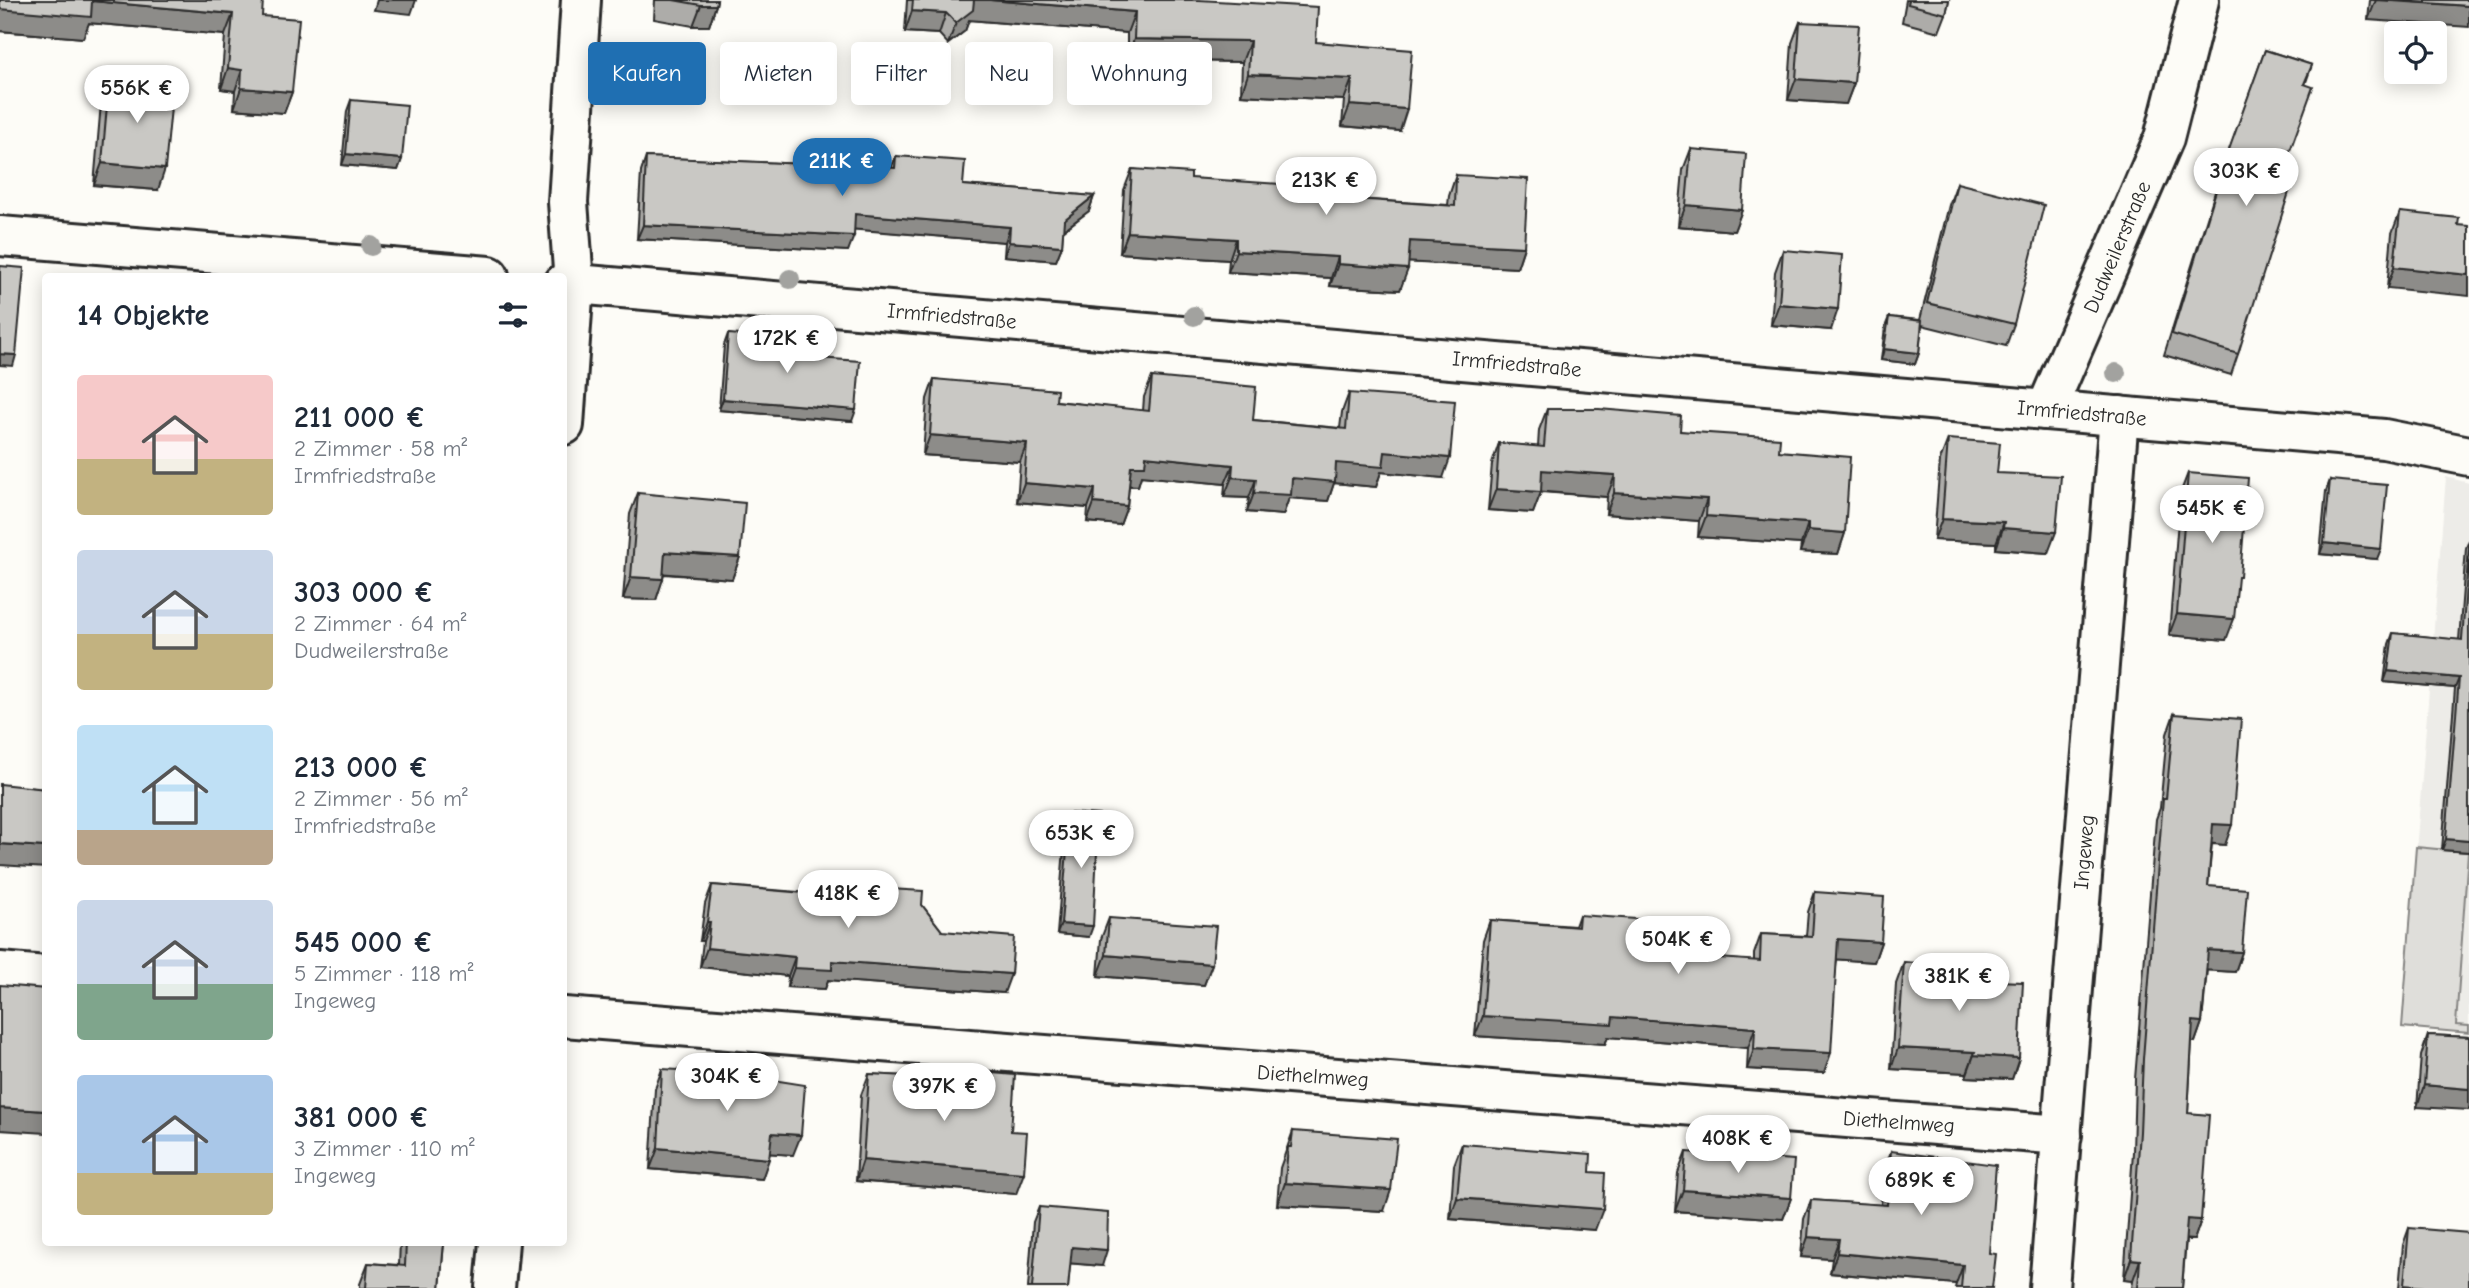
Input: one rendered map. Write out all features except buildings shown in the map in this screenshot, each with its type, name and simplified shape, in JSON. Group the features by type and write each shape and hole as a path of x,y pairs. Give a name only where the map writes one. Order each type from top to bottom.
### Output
{"street":[{"path":"567,340 568,202 581,0"},
{"name":"Dudweilerstraße","path":"2046,410 2164,138 2199,0"},
{"path":"0,236 452,273"},
{"name":"Irmfriedstraße","path":"569,283 2384,439 2469,456"},
{"name":"Ingeweg","path":"2049,1288 2119,416"},
{"path":"0,972 42,976"},
{"name":"Diethelmweg","path":"567,1017 2062,1135"},
{"path":"495,1288 499,1246"}],"shaded area":[{"path":"2446,477 2469,483 2469,1033 2402,1027"},
{"path":"2416,847 2468,852 2456,1025 2469,1026 2469,1033 2402,1027"}]}
